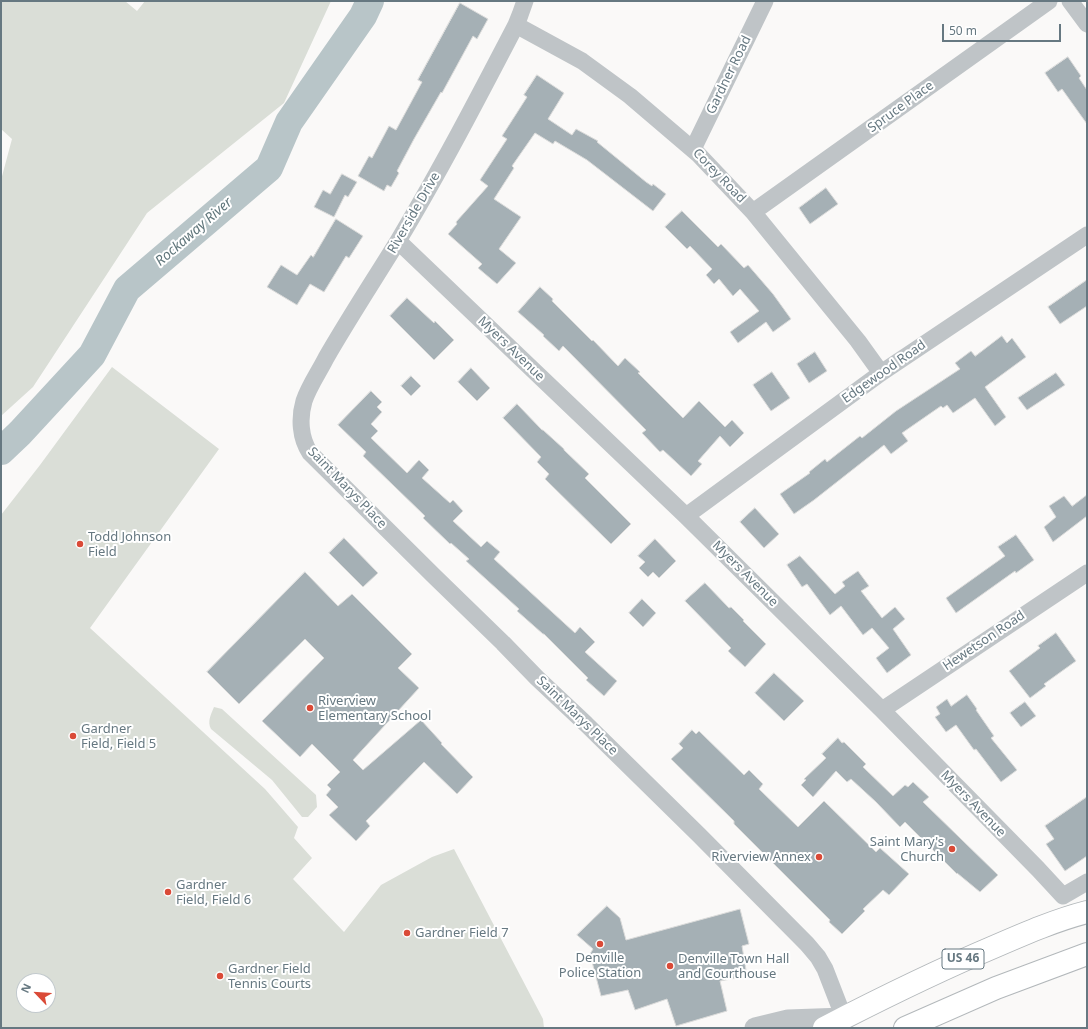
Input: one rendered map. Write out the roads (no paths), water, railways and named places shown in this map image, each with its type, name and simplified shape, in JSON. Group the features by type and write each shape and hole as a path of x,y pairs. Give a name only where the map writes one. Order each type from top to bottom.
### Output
{"highway":[{"name":"US 46","path":"824,1028 966,958 1052,923 1087,912"},
{"path":"911,1027 996,988 1087,954"}],"street":[{"name":"Riverside Drive","path":"301,422 304,401 310,387 343,328 398,241 470,114 516,25 525,1"},
{"name":"Gardner Road","path":"693,149 765,1"},
{"name":"Spruce Place","path":"754,212 1049,1"},
{"path":"1070,1 1087,24"},
{"name":"Corey Road","path":"516,25 582,61 630,96 693,149 754,212 858,341 881,373"},
{"name":"Edgewood Road","path":"686,516 881,373 1087,235"},
{"name":"Myers Avenue","path":"398,241 686,516 882,710 1063,896"},
{"name":"Saint Marys Place","path":"301,422 303,441 310,453 537,678 699,835 807,944 818,957 825,969 844,1018"},
{"name":"Hewetson Road","path":"882,710 1087,572"},
{"path":"1052,923 1063,896 1087,882"},
{"path":"755,1028 788,1020 844,1018"}],"waterway":[{"name":"Rockaway River","path":"1,451 20,433 92,355 127,289 269,168 289,122 363,16 370,1"}],"place":[{"name":"Todd Johnson Field","path":"80,544"},
{"name":"Riverview Elementary School","path":"310,708"},
{"name":"Gardner Field, Field 5","path":"73,736"},
{"name":"Saint Mary's Church","path":"952,849"},
{"name":"Riverview Annex","path":"819,857"},
{"name":"Gardner Field, Field 6","path":"168,892"},
{"name":"Gardner Field 7","path":"407,933"},
{"name":"Denville Police Station","path":"600,944"},
{"name":"Denville Town Hall and Courthouse","path":"670,966"},
{"name":"Gardner Field Tennis Courts","path":"220,976"}]}
